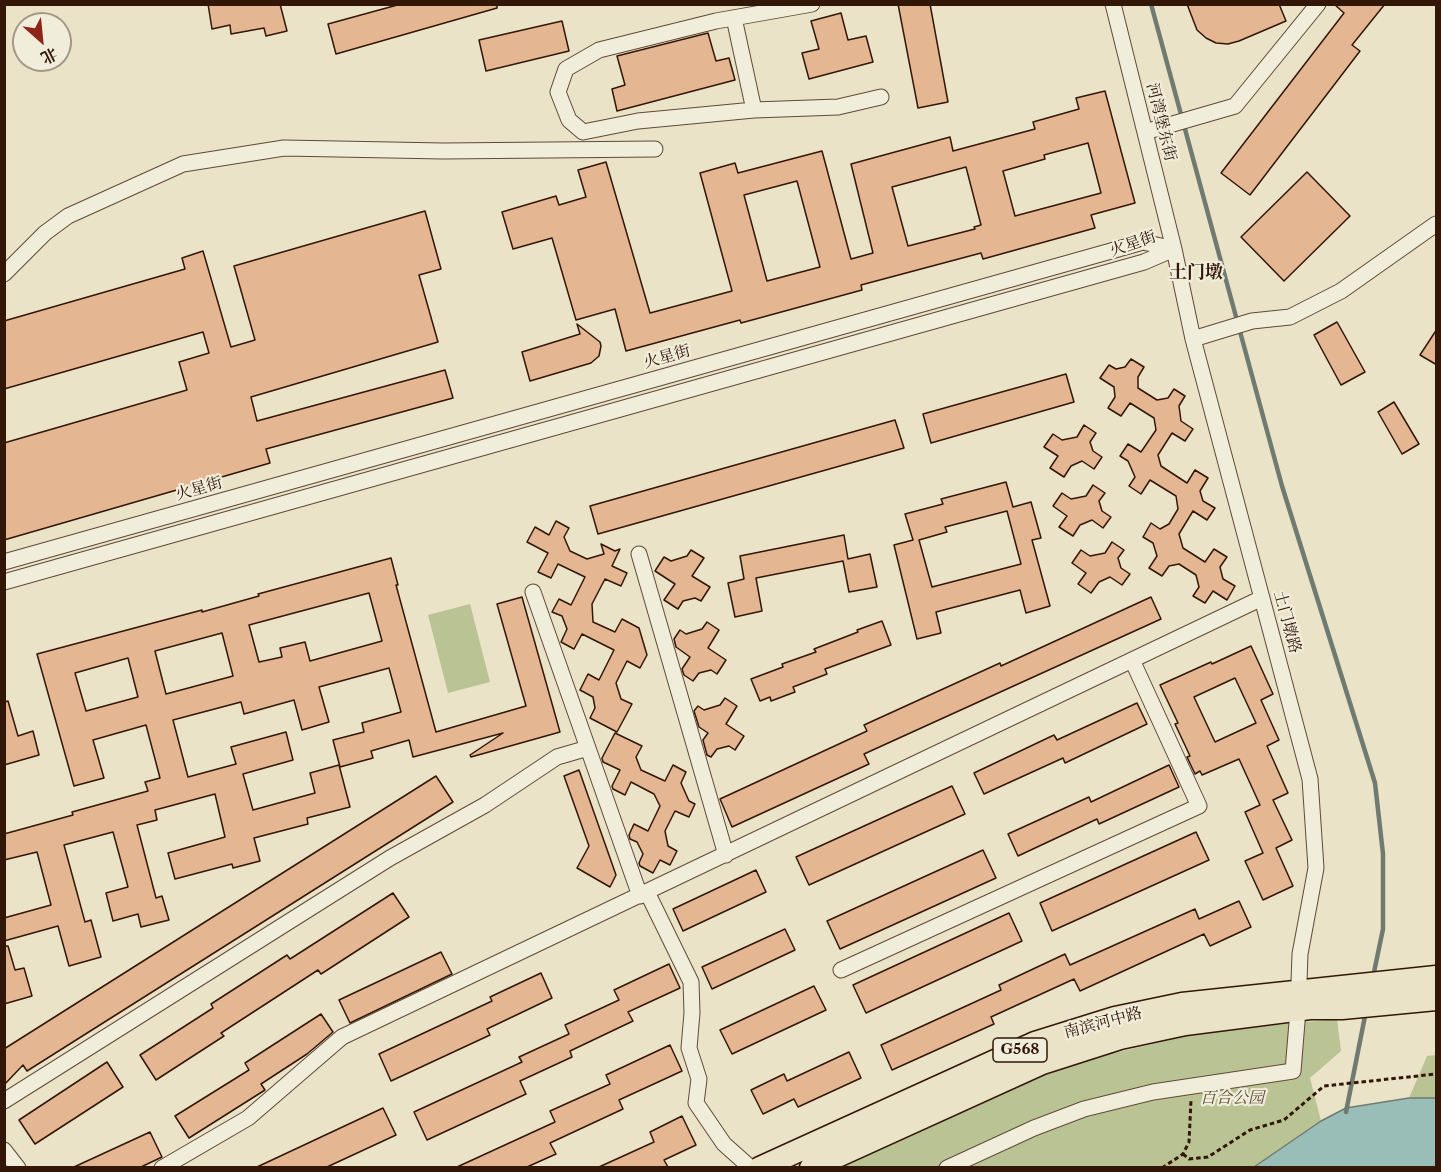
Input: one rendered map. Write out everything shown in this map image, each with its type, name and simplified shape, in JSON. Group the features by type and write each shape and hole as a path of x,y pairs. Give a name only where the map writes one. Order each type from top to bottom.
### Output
{"highway":[{"name":"南滨河中路","path":"760,1167 1035,1043 1115,1018 1182,1004 1298,1000 1432,988"},
{"name":"南滨河中路","path":"811,1167 1042,1063 1120,1038 1298,1000"}],"street":[{"path":"812,4 734,18 599,50 566,69 558,92 569,120 583,132 638,121 754,110 838,107 881,97"},
{"name":"河湾堡东街","path":"1113,4 1174,249"},
{"path":"1145,132 1235,106 1318,4"},
{"path":"734,18 754,110"},
{"path":"4,274 45,233 68,216 183,164 284,148 443,151 655,149"},
{"path":"1193,339 1252,321 1290,317 1341,291 1437,224"},
{"name":"火星街","path":"4,562 1143,242 1174,249"},
{"name":"土门墩路","path":"1174,249 1193,339 1310,779 1316,868 1300,954 1293,1071 1192,1086"},
{"name":"火星街","path":"4,582 1144,262 1174,249"},
{"path":"639,554 726,855"},
{"path":"533,592 588,748 644,894 691,982 692,1012 689,1048 699,1079 696,1102 724,1144 751,1167"},
{"path":"162,1167 248,1118 342,1037 1262,598"},
{"path":"841,970 1199,806 1132,660"},
{"path":"4,1101 390,858 485,805 557,757 588,748"},
{"path":"947,1167 1034,1128 1084,1109 1153,1092 1192,1086"},
{"path":"4,1150 18,1167"}],"path":[{"path":"1183,1154 1190,1160 1208,1158 1250,1130 1284,1120 1324,1086 1437,1074"},
{"path":"1162,1167 1183,1154 1189,1142 1192,1086"}],"green space":[{"path":"470,604 490,682 448,693 428,615"},
{"name":"百合公园","path":"1337,1019 1341,1051 1310,1078 1321,1121 1254,1167 841,1168 1072,1063 1203,1032"},
{"path":"1436,1055 1436,1098 1409,1098 1427,1056"}],"water":[{"path":"1409,1098 1436,1098 1436,1167 1254,1167 1321,1121 1346,1108"}],"building":[{"path":"208,4 280,4 287,31 266,36 264,28 231,34 230,25 212,29"},
{"path":"401,4 497,4 497,8 336,54 328,24"},
{"path":"898,4 930,4 948,102 918,108"},
{"path":"1187,4 1279,4 1286,21 1239,41 1228,44 1216,43 1197,30"},
{"path":"1334,4 1385,4 1352,45 1360,51 1250,195 1221,173 1344,13"},
{"path":"841,13 848,40 866,36 873,62 809,79 802,53 819,49 811,21"},
{"path":"562,21 569,51 486,71 479,40"},
{"path":"708,33 716,61 729,58 735,80 617,111 612,89 625,85 617,56"},
{"path":"1105,91 1135,203 1091,215 1095,228 983,259 981,253 861,285 862,290 626,351 615,309 576,320 552,238 513,249 502,212 556,196 559,205 586,197 578,170 606,162 650,313 732,291 700,173 735,163 738,173 822,151 851,259 873,253 851,164 950,137 953,151 1035,129 1033,122 1079,109 1076,98","holes":["1088,143 1101,193 1015,216 1003,171 1045,159 1044,155","966,167 981,225 974,227 975,229 908,246 892,187","797,181 820,267 767,281 744,195"]},
{"path":"1307,172 1350,216 1284,281 1241,237"},
{"path":"425,211 441,269 419,275 438,342 251,397 257,421 445,370 453,398 266,449 270,463 4,540 4,443 187,390 179,362 209,353 203,332 4,389 4,321 185,269 182,258 203,251 231,347 255,340 234,266"},
{"path":"1337,322 1365,372 1341,385 1314,335"},
{"path":"577,324 600,342 599,356 591,363 530,381 522,352 580,334"},
{"path":"1437,329 1437,365 1420,355"},
{"path":"1131,359 1144,367 1138,377 1138,388 1157,400 1168,398 1174,389 1185,396 1179,406 1181,421 1193,429 1185,441 1172,433 1158,455 1161,466 1187,483 1195,470 1208,478 1200,491 1203,501 1215,508 1207,520 1193,511 1179,534 1183,548 1205,562 1214,549 1227,557 1220,567 1223,579 1235,586 1227,600 1213,591 1205,603 1193,596 1199,587 1196,575 1179,564 1169,566 1162,576 1149,568 1157,556 1153,543 1143,537 1151,523 1160,529 1169,524 1178,509 1176,496 1150,480 1141,494 1129,486 1135,477 1128,461 1120,456 1128,444 1141,452 1156,430 1154,418 1130,403 1121,416 1108,408 1115,397 1114,387 1100,378 1109,365 1116,369 1125,367"},
{"path":"1066,374 1074,402 931,443 923,414"},
{"path":"1394,402 1419,444 1402,454 1378,412"},
{"path":"895,420 904,448 598,534 590,506"},
{"path":"1084,425 1096,433 1090,442 1093,451 1102,457 1094,469 1082,461 1071,466 1064,477 1050,468 1058,456 1044,447 1053,434 1062,440 1077,437"},
{"path":"1006,482 1013,507 1031,502 1041,538 1032,540 1050,606 1026,613 1020,590 936,612 941,633 917,639 894,545 913,540 905,514 943,504 941,499","holes":["1007,511 1021,564 932,587 919,540 947,532 945,527"]},
{"path":"1093,485 1105,493 1099,501 1102,511 1111,517 1103,528 1092,520 1080,525 1073,536 1059,527 1067,516 1053,506 1062,493 1071,499 1086,496"},
{"path":"556,521 569,528 564,537 570,551 587,559 604,554 601,544 615,551 620,549 612,566 627,573 621,586 605,579 592,604 593,622 615,632 622,619 639,628 647,655 640,668 627,661 616,683 621,699 632,704 617,732 590,718 595,708 593,697 580,690 588,674 599,680 614,650 582,634 574,649 561,642 567,629 562,616 552,612 559,599 571,605 585,577 558,564 551,578 538,572 548,553 527,542 535,527 549,535"},
{"path":"844,535 848,559 870,554 877,587 849,592 843,561 756,578 762,611 735,617 728,583 744,579 740,556"},
{"path":"1112,542 1124,550 1118,558 1121,568 1130,574 1122,585 1110,577 1099,582 1091,593 1078,584 1086,573 1072,563 1081,550 1090,556 1105,553"},
{"path":"691,550 704,558 692,576 710,587 701,601 695,598 683,601 678,609 664,600 675,584 655,571 664,557 671,561 687,556"},
{"path":"391,558 398,585 396,585 436,732 526,706 497,604 522,597 560,732 471,757 470,755 503,733 413,757 409,740 371,751 373,758 340,767 333,740 364,732 362,723 401,712 389,668 319,687 329,722 302,730 294,700 244,714 241,702 173,720 188,777 236,764 231,747 286,732 293,760 243,774 253,810 315,793 310,773 339,765 350,807 307,818 308,824 254,838 260,861 233,868 232,864 175,879 168,853 225,837 215,794 155,810 157,820 137,825 156,898 162,896 169,920 141,927 138,914 113,921 106,893 128,887 113,832 64,845 85,922 91,920 101,957 69,966 58,926 4,941 4,918 51,905 37,852 4,860 4,834 148,791 145,782 160,778 146,725 93,740 104,778 74,786 37,654 202,610 202,612 259,596 258,594","holes":["369,593 382,641 310,661 305,642 280,648 282,657 259,662 249,625","222,633 233,676 166,694 155,651","128,658 138,697 86,711 75,673"]},
{"path":"1151,597 1161,619 864,754 869,764 732,827 720,799 867,731 864,725 1000,663 1001,666"},
{"path":"882,621 891,645 825,669 827,674 793,687 795,692 771,701 770,697 760,701 751,679 783,667 782,664 816,652 814,649"},
{"path":"707,622 719,630 708,648 726,660 717,674 711,670 699,673 693,681 684,675 682,669 690,657 676,647 674,639 680,630 686,634 702,629"},
{"path":"1251,646 1273,694 1261,700 1279,740 1267,746 1288,793 1273,800 1292,840 1276,848 1293,886 1263,900 1245,861 1263,853 1245,812 1260,805 1239,759 1202,775 1200,771 1195,774 1187,757 1190,756 1175,724 1178,723 1160,685 1211,662 1212,664","holes":["1235,678 1256,723 1215,742 1194,697"]},
{"path":"725,698 737,706 726,724 744,736 735,750 729,746 717,749 711,757 707,755 703,740 708,733 699,727 694,711 698,706 704,710 720,705"},
{"path":"8,701 18,736 33,731 39,755 4,765 4,702"},
{"path":"1137,703 1147,724 1065,763 1063,758 984,794 974,773 1054,735 1057,740"},
{"path":"615,733 642,746 636,757 641,770 665,781 673,765 686,772 681,783 689,801 695,804 689,817 675,811 665,831 668,846 677,851 670,865 660,860 653,873 640,866 643,854 637,842 630,839 629,835 634,824 648,831 660,806 654,794 631,782 625,795 613,789 612,786 620,770 603,762 602,758"},
{"path":"1169,765 1179,787 1099,824 1097,819 1018,856 1008,834 1089,797 1091,802"},
{"path":"579,770 616,875 610,887 577,868 589,846 564,776"},
{"path":"436,776 453,802 27,1071 23,1065 4,1085 4,1049"},
{"path":"952,786 965,814 809,885 796,857"},
{"path":"1196,832 1209,860 1052,931 1040,903"},
{"path":"983,850 996,878 840,949 827,921"},
{"path":"756,870 766,892 683,931 673,909"},
{"path":"393,893 409,917 321,974 318,970 221,1033 224,1036 156,1080 140,1055 213,1008 211,1004 287,955 290,959"},
{"path":"1239,901 1251,927 1210,946 1204,934 1080,991 1074,979 991,1017 994,1024 892,1070 881,1045 1001,990 999,985 1065,954 1070,965 1195,909 1199,919"},
{"path":"1009,913 1022,941 866,1013 853,985"},
{"path":"785,929 795,950 712,989 702,967"},
{"path":"4,946 8,946 15,970 24,968 32,996 4,1004"},
{"path":"441,952 452,974 350,1023 339,1000"},
{"path":"669,964 680,988 628,1012 633,1021 570,1051 572,1057 520,1081 526,1094 427,1140 414,1112 522,1062 519,1057 569,1034 565,1025 619,1000 614,990"},
{"path":"541,973 552,998 487,1029 490,1035 391,1081 379,1054 492,1001 490,997"},
{"path":"814,986 826,1010 732,1054 720,1030"},
{"path":"321,1014 333,1032 307,1054 261,1084 265,1090 189,1138 175,1116 249,1070 245,1063"},
{"path":"670,1045 682,1071 619,1100 623,1109 550,1143 556,1154 527,1167 457,1167 555,1122 550,1111 610,1084 606,1075"},
{"path":"849,1052 861,1078 798,1107 794,1099 763,1114 751,1090 784,1074 787,1081"},
{"path":"107,1062 123,1087 35,1144 19,1120"},
{"path":"383,1108 396,1135 327,1167 257,1167"},
{"path":"682,1116 696,1145 664,1160 668,1167 599,1167 654,1142 650,1132"},
{"path":"150,1132 162,1157 141,1167 74,1167"}],"waterway":[{"path":"1151,4 1282,486 1375,783 1383,854 1383,929 1373,977"},
{"path":"1346,1112 1366,1011"}],"district":[{"name":"土门墩","path":"1196,273"}]}
